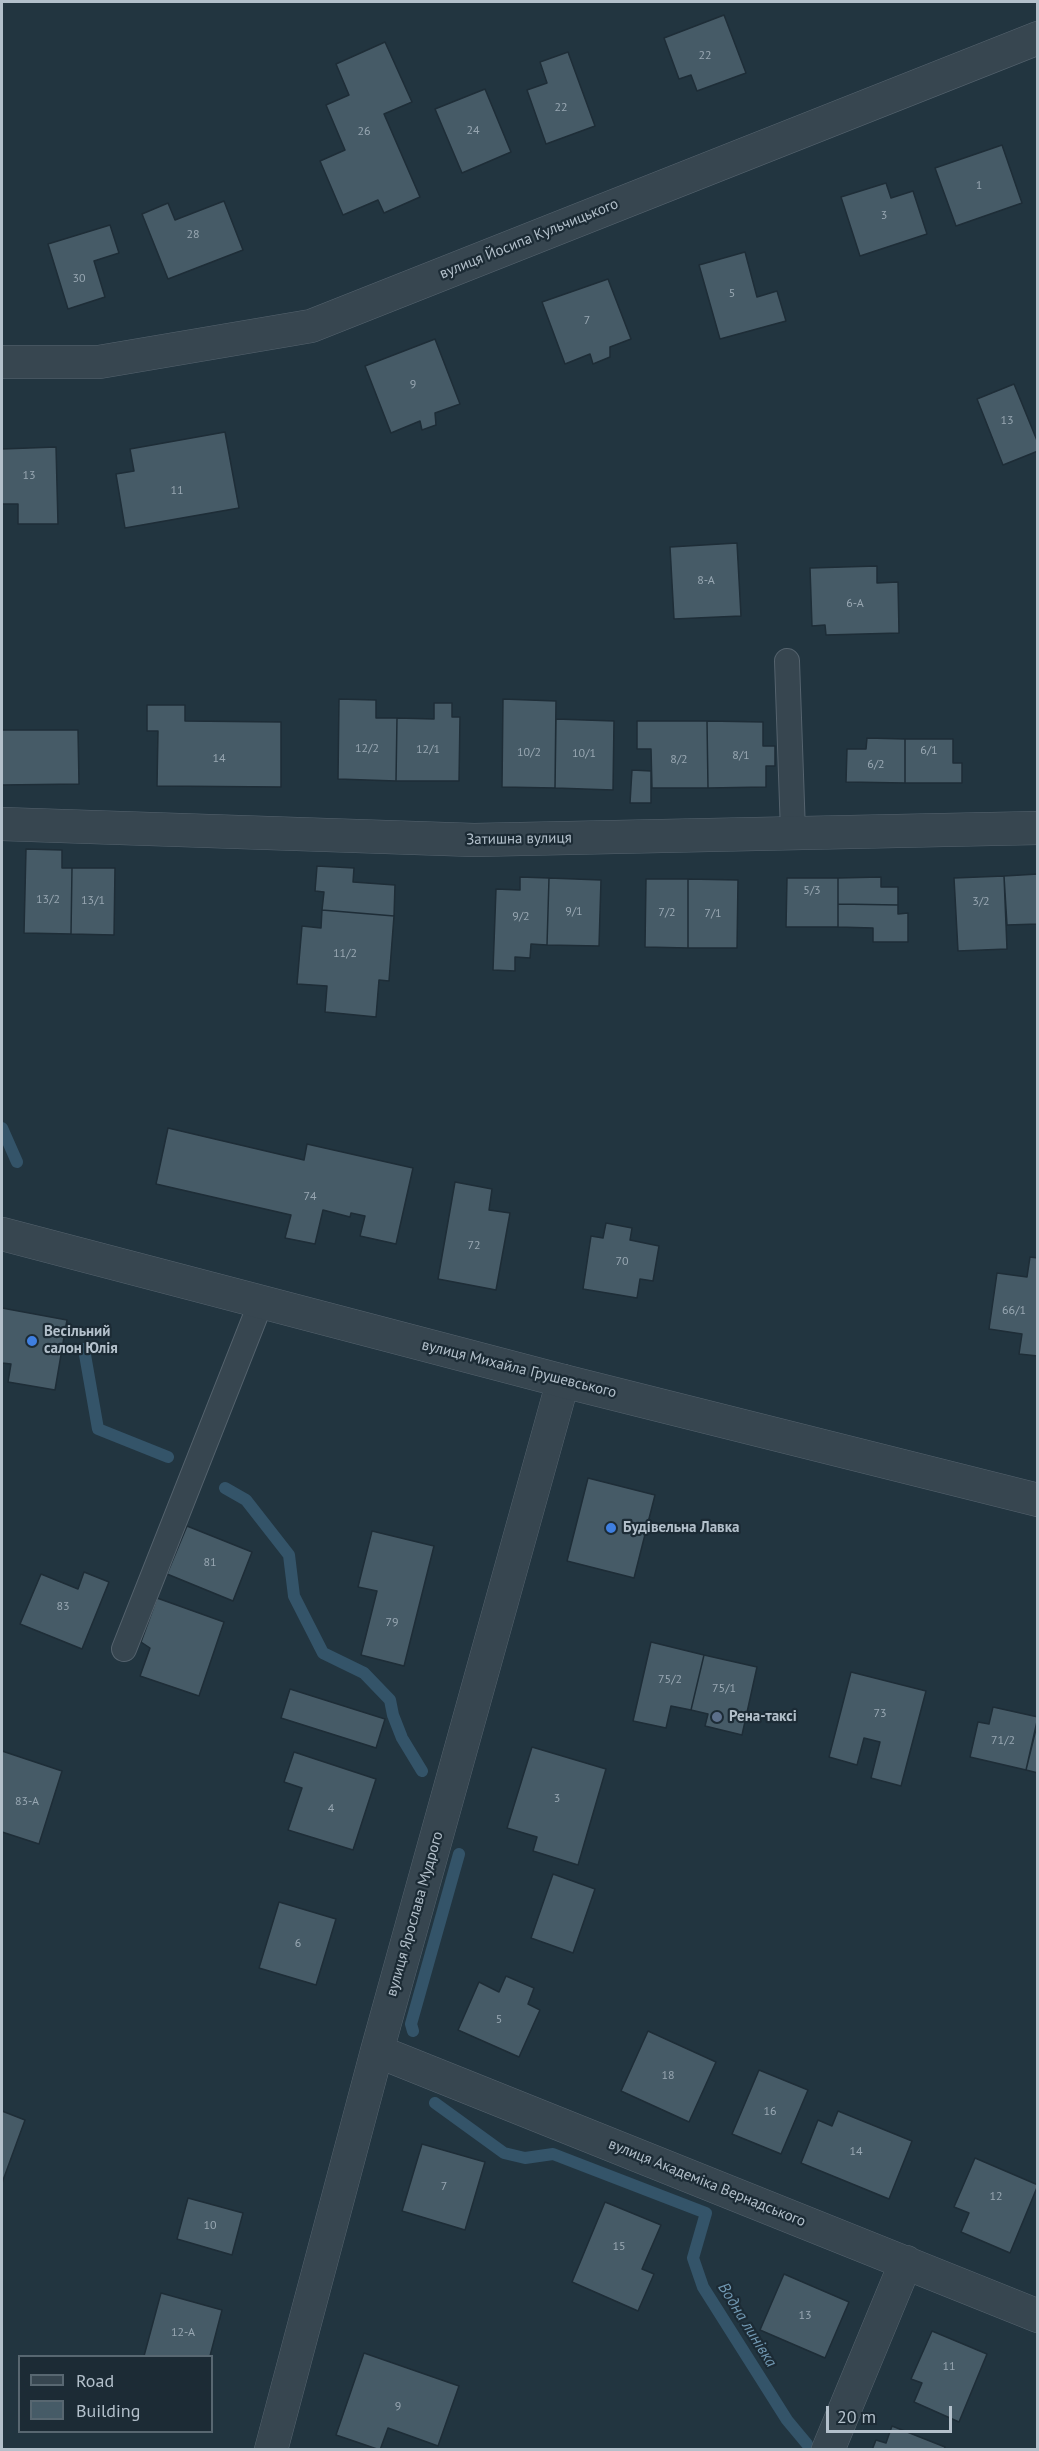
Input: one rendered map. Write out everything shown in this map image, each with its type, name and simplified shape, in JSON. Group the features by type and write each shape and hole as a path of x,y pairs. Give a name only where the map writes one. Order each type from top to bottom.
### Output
{"street":[{"name":"вулиця Йосипа Кульчицького","path":"2,362 99,362 311,326 1038,38"},
{"name":"Затишна вулиця","path":"2,824 474,840 793,831 1038,828"},
{"name":"вулиця Михайла Грушевського","path":"2,1234 563,1380 1038,1500"},
{"name":"вулиця Ярослава Мудрого","path":"271,2450 377,2051 563,1380"},
{"name":"вулиця Академіка Вернадського","path":"377,2051 1038,2316"},
{"path":"828,2450 906,2262"}],"lane":[{"path":"787,661 793,831"},
{"path":"124,1650 261,1302"}],"building":[{"path":"724,15 746,73 697,91 691,75 679,79 664,38"},
{"path":"385,42 412,102 384,114 420,197 384,213 378,200 343,215 320,161 345,150 326,105 349,95 336,64"},
{"path":"568,52 595,126 546,144 527,90 547,83 540,62"},
{"path":"485,89 511,152 462,173 435,109"},
{"path":"1002,145 1022,203 956,226 935,168"},
{"path":"886,183 891,198 913,191 927,234 860,256 841,197"},
{"path":"224,201 243,250 168,279 142,214 168,203 175,220"},
{"path":"110,225 119,253 94,261 105,297 68,309 48,244"},
{"path":"745,252 757,297 777,291 786,321 720,339 699,265"},
{"path":"608,279 631,339 610,347 610,357 593,364 590,354 565,364 542,302"},
{"path":"435,339 460,404 435,413 436,425 422,430 420,421 391,433 365,366"},
{"path":"1014,384 1038,443 1038,451 1003,465 977,399"},
{"path":"225,432 239,508 125,528 116,474 134,471 130,449"},
{"path":"56,447 58,524 18,524 18,504 2,504 2,449"},
{"path":"737,543 741,616 674,619 670,547"},
{"path":"877,566 877,583 898,582 899,633 826,635 825,625 812,626 810,568"},
{"path":"339,699 376,700 376,718 397,718 396,781 338,779"},
{"path":"503,699 556,701 555,788 502,787"},
{"path":"434,703 452,703 452,717 460,717 459,781 396,781 397,718 434,719"},
{"path":"147,705 185,705 185,721 281,722 281,787 157,786 158,731 147,731"},
{"path":"556,719 614,721 613,790 555,788"},
{"path":"637,721 707,721 708,788 652,788 651,749 637,749"},
{"path":"707,721 763,722 763,746 775,746 775,766 766,766 766,787 708,788"},
{"path":"2,730 78,730 79,784 2,785"},
{"path":"867,738 905,739 905,783 846,782 847,749 866,749"},
{"path":"905,739 953,739 953,763 962,763 962,783 905,783"},
{"path":"632,770 651,771 651,803 630,803"},
{"path":"26,849 62,850 62,868 72,868 71,934 24,933"},
{"path":"317,866 354,868 353,882 395,885 394,916 322,910 324,892 315,891"},
{"path":"72,868 115,868 114,935 71,934"},
{"path":"1038,874 1038,924 1007,925 1004,876"},
{"path":"1004,876 1007,949 958,951 954,878"},
{"path":"520,877 549,878 547,945 531,944 530,958 515,957 515,971 493,970 496,889 520,890"},
{"path":"881,877 881,887 898,887 898,905 838,904 838,878"},
{"path":"549,878 601,880 599,946 547,945"},
{"path":"787,878 838,878 838,927 786,927"},
{"path":"646,879 688,879 688,948 645,947"},
{"path":"688,879 738,880 737,948 688,948"},
{"path":"838,904 898,905 898,914 908,913 908,942 873,942 873,928 838,927"},
{"path":"322,910 394,916 389,981 379,980 376,1017 325,1012 327,986 297,984 302,926 321,928"},
{"path":"168,1128 304,1160 307,1144 413,1168 396,1244 360,1236 365,1216 351,1213 350,1217 323,1210 315,1244 285,1238 291,1215 156,1184"},
{"path":"455,1182 492,1189 489,1210 510,1213 496,1290 438,1279"},
{"path":"606,1223 632,1228 630,1240 659,1246 653,1281 640,1279 637,1298 583,1289 591,1236 603,1238"},
{"path":"1030,1257 1038,1258 1038,1356 1019,1354 1022,1334 989,1329 997,1273 1027,1277"},
{"name":"Весільний салон Юлія","path":"2,1308 67,1320 55,1390 8,1382 11,1364 2,1363"},
{"name":"Будівельна Лавка","path":"588,1478 655,1495 634,1578 567,1561"},
{"path":"187,1526 252,1552 233,1601 167,1574"},
{"path":"372,1531 434,1546 404,1666 361,1655 377,1591 358,1587"},
{"path":"84,1572 109,1582 82,1649 20,1624 41,1574 78,1589"},
{"path":"157,1598 224,1622 199,1696 140,1676 150,1648 141,1642"},
{"path":"651,1642 704,1655 691,1710 671,1706 666,1728 633,1721"},
{"path":"704,1655 757,1667 742,1735 705,1726 708,1714 691,1710"},
{"path":"851,1672 926,1691 901,1786 871,1778 880,1742 864,1738 857,1765 829,1757"},
{"path":"290,1689 385,1719 376,1748 281,1718"},
{"path":"993,1707 1038,1717 1026,1770 970,1757 978,1722 989,1724"},
{"path":"1038,1721 1038,1773 1026,1770"},
{"path":"532,1747 606,1769 578,1865 533,1851 537,1837 507,1828"},
{"path":"2,1751 62,1771 39,1844 2,1832"},
{"path":"294,1752 376,1779 353,1850 288,1830 302,1788 284,1782"},
{"path":"553,1874 595,1889 573,1953 531,1938"},
{"path":"279,1902 336,1919 316,1985 259,1968"},
{"path":"506,1976 534,1988 528,2004 540,2010 519,2057 458,2030 479,1982 499,1992"},
{"path":"648,2031 716,2062 689,2122 621,2091"},
{"path":"759,2070 808,2090 781,2154 732,2134"},
{"path":"2,2111 25,2120 2,2183"},
{"path":"838,2111 912,2141 889,2199 801,2163 818,2120 832,2126"},
{"path":"422,2144 485,2162 465,2230 402,2211"},
{"path":"975,2158 1038,2185 1010,2253 961,2232 969,2213 954,2207"},
{"path":"188,2198 243,2213 232,2255 177,2239"},
{"path":"605,2202 661,2225 642,2269 654,2274 638,2311 572,2282"},
{"path":"784,2274 849,2302 825,2358 760,2330"},
{"path":"161,2293 222,2310 210,2355 144,2355"},
{"path":"932,2331 987,2354 959,2422 914,2402 922,2383 911,2379"},
{"path":"364,2353 459,2386 438,2446 388,2428 380,2450 336,2435"},
{"path":"892,2426 945,2447 944,2450 872,2450 876,2440 886,2443"}],"waterway":[{"name":"Водна линівка","path":"2,1128 17,1162"},
{"path":"84,1349 98,1429 168,1457"},
{"path":"225,1488 246,1500 289,1555 294,1596 323,1653 364,1673 390,1700 402,1738 422,1771"},
{"path":"413,2031 411,2024 459,1854"},
{"path":"435,2103 504,2153 525,2158 553,2154 706,2213 693,2258 703,2287 787,2420 807,2444"}],"place":[{"name":"Весільний салон Юлія","path":"32,1341"},
{"name":"Будівельна Лавка","path":"611,1528"},
{"name":"Рена-таксі","path":"717,1717"}]}
